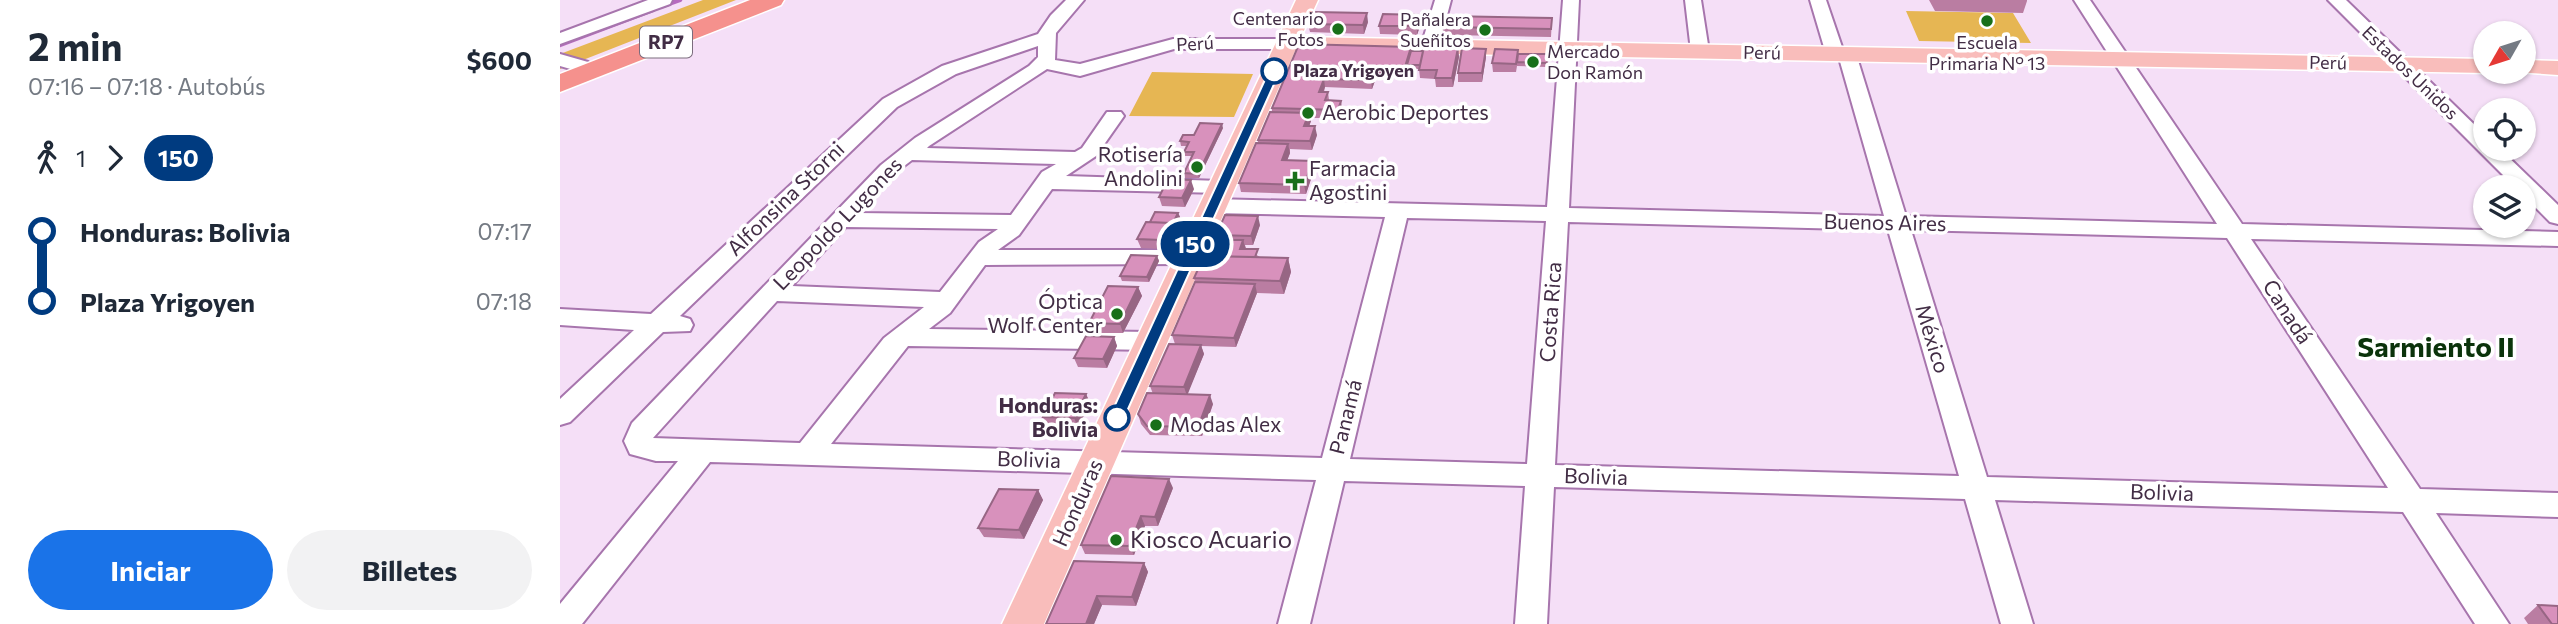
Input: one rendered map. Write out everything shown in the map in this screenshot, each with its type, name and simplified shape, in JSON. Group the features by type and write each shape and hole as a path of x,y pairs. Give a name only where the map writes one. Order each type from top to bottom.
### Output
{"highway":[{"name":"RP7","path":"567,67 749,0"},
{"name":"RP7","path":"560,84 772,0"}],"main road":[{"name":"Honduras","path":"1023,624 1307,0"},
{"name":"Perú","path":"1287,44 2473,66"},
{"path":"2536,67 2558,68"}],"street":[{"path":"560,39 664,0"},
{"path":"1043,64 1048,52 1047,37 1057,19 1076,0"},
{"path":"1430,46 1443,0"},
{"name":"Costa Rica","path":"1531,624 1570,0"},
{"path":"1693,0 1700,51"},
{"name":"México","path":"1818,0 1841,54 1898,223 2017,624"},
{"name":"Canadá","path":"2082,0 2493,624"},
{"name":"Estados Unidos","path":"2336,0 2473,134"},
{"name":"Alfonsina Storni","path":"560,415 669,324 890,103 949,70 1047,37"},
{"name":"Perú","path":"1043,64 1080,70 1173,44 1287,44"},
{"name":"Leopoldo Lugones","path":"638,441 642,430 839,220 905,154 1043,64"},
{"path":"807,454 893,344 941,307 996,239 1018,222 1050,177 1089,152 1114,116"},
{"path":"905,154 1081,158"},
{"name":"Estados Unidos","path":"2500,161 2558,217"},
{"name":"Buenos Aires","path":"1047,182 1398,211 2558,239"},
{"name":"Panamá","path":"1294,624 1398,211"},
{"path":"839,220 1018,222"},
{"path":"979,258 1189,257"},
{"path":"770,293 947,300"},
{"path":"560,317 669,324"},
{"path":"902,337 1152,341"},
{"name":"Bolivia","path":"638,441 640,446 646,449 702,452 2558,505"},
{"path":"563,624 702,452"}],"shaded area":[{"path":"703,0 736,0 560,69 560,54"},
{"path":"1906,11 2013,13 2031,43 1919,41"},
{"name":"Plaza Yrigoyen","path":"1152,72 1253,74 1234,117 1129,116"}],"building":[{"path":"1313,12 1367,13 1363,25 1308,24"},
{"path":"1383,14 1420,15 1417,26 1379,26"},
{"path":"1444,16 1552,18 1551,29 1449,27 1442,23"},
{"path":"1299,44 1411,47 1404,70 1375,70 1371,80 1324,79 1319,92 1328,92 1325,100 1341,101 1338,110 1272,108"},
{"path":"1424,47 1458,48 1452,78 1435,78 1437,70 1419,70"},
{"path":"1462,48 1486,49 1482,73 1458,73"},
{"path":"1495,49 1518,50 1516,64 1492,63"},
{"path":"1411,51 1423,51 1420,65 1407,65"},
{"path":"1518,54 1548,54 1547,63 1517,62"},
{"path":"1270,112 1309,113 1304,126 1315,126 1310,141 1258,140"},
{"path":"1200,123 1222,124 1198,174 1184,173 1194,152 1184,152 1189,142 1180,141 1183,135 1194,135"},
{"path":"1256,143 1288,144 1282,160 1313,161 1304,185 1239,183"},
{"path":"1168,179 1191,180 1182,198 1159,197"},
{"path":"1155,212 1178,213 1171,227 1170,223 1150,222"},
{"path":"1225,215 1258,216 1251,236 1216,235"},
{"path":"1146,222 1170,223 1161,240 1137,239"},
{"path":"1214,240 1243,240 1240,249 1258,249 1255,257 1207,256"},
{"path":"1131,255 1157,256 1147,277 1120,276"},
{"path":"1204,256 1288,258 1280,281 1194,278"},
{"path":"1195,282 1255,284 1234,338 1172,335"},
{"path":"1108,286 1138,287 1120,324 1089,323"},
{"path":"1086,336 1114,337 1103,359 1074,358"},
{"path":"1169,344 1201,345 1184,387 1150,386"},
{"path":"1055,393 1086,394 1074,418 1043,417"},
{"path":"1147,393 1210,395 1198,427 1147,426 1138,414"},
{"path":"1111,476 1169,479 1155,517 1141,516 1129,546 1081,545"},
{"path":"999,489 1038,490 1019,530 978,528"},
{"path":"1074,561 1144,563 1132,597 1097,596 1086,624 1046,624"},
{"path":"2538,605 2558,606 2558,624 2552,624"}],"waterway":[{"path":"663,6 680,0"},
{"path":"560,45 653,10"}],"bus line":[{"name":"150","path":"1117,418 1274,71"}],"place":[{"name":"Escuela Primaria N° 13","path":"1987,21"},
{"name":"Centenario Fotos","path":"1338,29"},
{"name":"Pañalera Sueñitos","path":"1485,30"},
{"name":"Mercado Don Ramón","path":"1533,62"},
{"name":"Plaza Yrigoyen","path":"1274,71"},
{"name":"Aerobic Deportes","path":"1308,113"},
{"name":"Rotisería Andolini","path":"1197,167"},
{"name":"Farmacia Agostini","path":"1295,181"},
{"name":"Óptica Wolf Center","path":"1117,314"},
{"name":"Honduras: Bolivia","path":"1117,418"},
{"name":"Modas Alex","path":"1156,425"},
{"name":"Kiosco Acuario","path":"1116,540"}],"district":[{"name":"Sarmiento II","path":"2436,347"}]}
